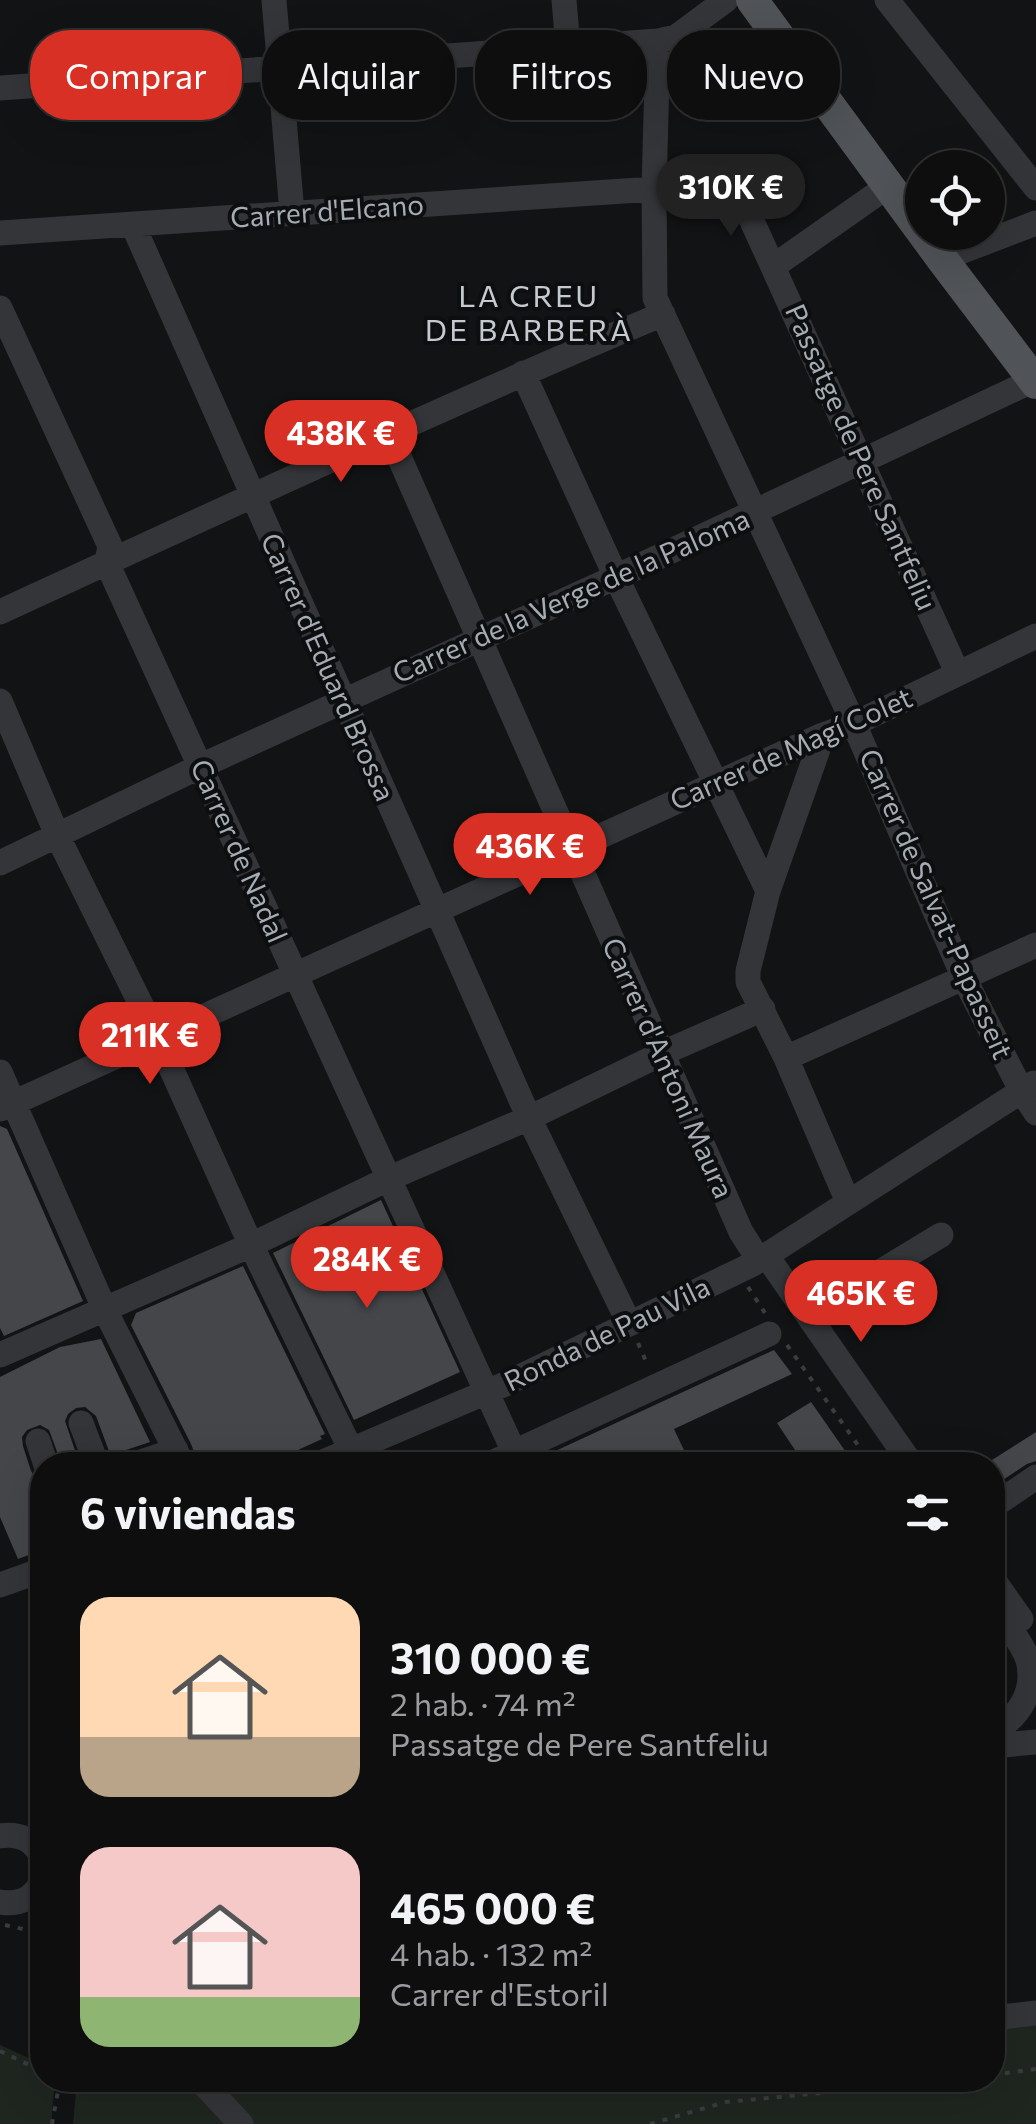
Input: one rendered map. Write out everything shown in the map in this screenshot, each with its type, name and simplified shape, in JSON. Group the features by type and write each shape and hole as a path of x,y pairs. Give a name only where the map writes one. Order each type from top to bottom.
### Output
{"main road":[{"path":"752,0 1035,382"}],"street":[{"path":"274,0 277,30"},
{"path":"564,0 567,30"},
{"path":"647,42 676,37 726,0"},
{"path":"887,0 1036,188"},
{"name":"Carrer de Salvat-Papasseit","path":"658,41 656,298 854,724 964,978 1029,1086 1036,1113"},
{"path":"0,88 262,68"},
{"path":"284,120 292,213"},
{"path":"774,266 888,186"},
{"name":"Carrer d'Elcano","path":"0,233 654,188"},
{"name":"Passatge de Pere Santfeliu","path":"737,188 957,672"},
{"path":"942,260 1036,223"},
{"name":"Carrer d'Eduard Brossa","path":"134,225 529,1118 632,1331"},
{"name":"Carrer de Nadal","path":"0,308 110,546 108,563 485,1392 506,1452"},
{"path":"0,612 523,373 663,314"},
{"path":"523,373 616,577 768,890"},
{"name":"Carrer de la Verge de la Paloma","path":"0,864 201,766 1035,382"},
{"name":"Carrer d'Antoni Maura","path":"389,434 757,1266"},
{"name":"Carrer de Magí Colet","path":"7,1106 437,908 823,734 854,724 1036,636"},
{"path":"0,701 58,837 158,1038 251,1245 351,1450"},
{"path":"823,734 768,890 748,982 786,1058 848,1202"},
{"path":"786,1058 1036,945"},
{"path":"0,1355 251,1245 763,1009"},
{"path":"0,1072 7,1106 177,1452"},
{"name":"Ronda de Pau Vila","path":"346,1452 632,1331 757,1266 848,1202 1029,1086"},
{"path":"824,1306 941,1235"},
{"path":"757,1266 884,1452"},
{"path":"757,1266 902,1452"},
{"path":"522,1452 656,1386 776,1335"},
{"path":"81,1423 92,1452"},
{"path":"1005,1498 1036,1478"},
{"path":"0,1585 30,1574"},
{"path":"1005,1612 1031,1681"},
{"path":"1005,1630 1031,1681"},
{"path":"1005,1715 1031,1681"},
{"path":"1005,1745 1036,1742"},
{"path":"0,1902 10,1904 30,1898"},
{"path":"1005,2016 1036,2012"},
{"path":"211,2092 240,2124"}],"path":[{"path":"757,1266 776,1335 862,1452"},
{"path":"632,1331 656,1386"},
{"path":"0,1924 30,1934"},
{"path":"0,2050 30,2065"},
{"path":"1005,2073 1036,2069"},
{"path":"52,2124 58,2092"},
{"path":"650,2124 726,2102 827,2092"}],"shaded area":[{"path":"1036,2013 1036,2124 73,2124 76,2092 1005,2092 1005,2017"},
{"path":"0,2045 30,2059 30,2092 54,2092 51,2124 0,2124"}],"building":[{"path":"0,1126 7,1129 83,1301 4,1336 0,1328"},
{"path":"381,1200 460,1372 354,1420 273,1253"},
{"path":"243,1266 325,1434 320,1436 322,1439 294,1452 194,1452 131,1325 136,1313"},
{"path":"101,1339 150,1442 124,1452 109,1452 96,1416 85,1407 76,1408 65,1421 76,1452 57,1452 49,1430 40,1425 27,1430 22,1437 30,1468 30,1554 18,1559 0,1517 0,1377 60,1347"},
{"path":"774,1350 792,1374 674,1429 685,1452 553,1452"},
{"path":"811,1402 846,1452 796,1452 777,1423"},
{"path":"1036,1432 1036,1461 1005,1478 1005,1452"}],"district":[{"name":"LA CREU DE BARBERÀ","path":"529,314"}]}
